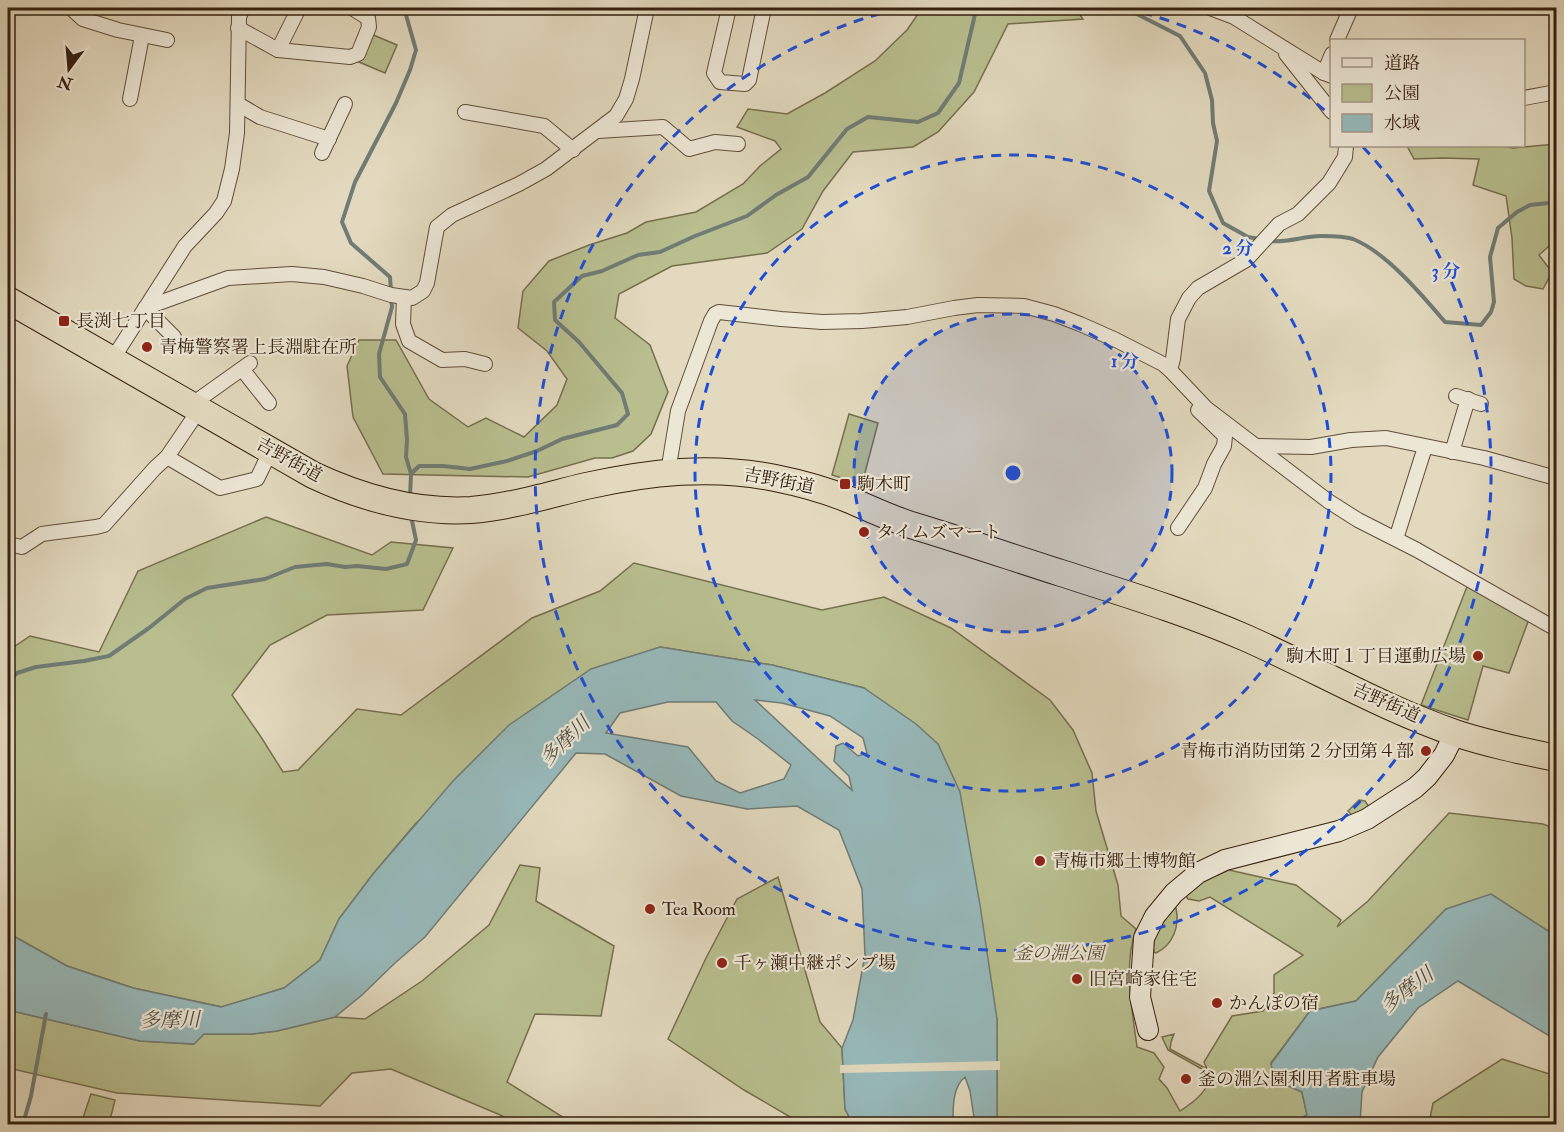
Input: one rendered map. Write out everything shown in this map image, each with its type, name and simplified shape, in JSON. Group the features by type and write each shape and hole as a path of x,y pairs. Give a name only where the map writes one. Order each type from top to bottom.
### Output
{"highway":[{"name":"吉野街道","path":"8,300 313,475 349,491 390,502 440,510 470,510 508,505 626,478 668,472 712,471 748,474 802,484 828,492 904,523 1208,622 1390,706 1455,733 1557,758"}],"street":[{"path":"71,8 83,19 118,30 167,40"},
{"path":"112,360 185,246 216,213 224,201 232,170 237,134 238,28 243,8"},
{"path":"278,50 299,8"},
{"path":"238,28 278,50 351,57 358,54 369,27 368,18 352,8"},
{"path":"144,308 228,278 260,275 292,274 324,277 412,298 423,291 427,283 437,227 452,215 546,170 616,116 626,99 632,79 647,8"},
{"path":"729,8 714,73 720,82 745,84 749,80 764,8"},
{"path":"1210,8 1234,17 1328,74"},
{"path":"1337,39 1351,8"},
{"path":"130,99 142,36"},
{"path":"1279,45 1330,109"},
{"path":"1525,98 1557,93"},
{"path":"238,104 260,117 328,139"},
{"path":"322,153 345,104"},
{"path":"465,112 544,126 573,150"},
{"path":"598,131 663,127 689,149 715,142 738,144"},
{"path":"1170,370 1178,319 1189,298 1198,288 1246,260 1279,224 1298,214 1329,183 1345,157 1346,147"},
{"path":"398,296 409,341 442,360 465,359 485,364"},
{"path":"668,472 678,411 715,314 720,312 822,322 862,321 907,317 978,305 1024,306 1054,314 1090,328 1163,364 1206,408 1328,501 1358,520 1557,628"},
{"path":"144,308 174,337"},
{"path":"8,544 22,547 42,534 104,525 167,457 195,408 246,366 269,403"},
{"path":"1178,528 1205,488 1224,446 1225,436 1184,394 1183,384"},
{"path":"1452,452 1469,400"},
{"path":"1257,446 1311,447 1351,440 1386,438 1484,458 1557,478"},
{"path":"1396,539 1425,447"},
{"path":"167,457 220,488 257,479 271,450"},
{"path":"1148,1030 1140,997 1143,945 1150,923 1174,893 1198,873 1225,860 1339,831 1367,819 1415,788 1427,777 1444,755 1455,733"}],"green space":[{"path":"922,8 1075,8 1083,19 1008,24 974,92 938,132 913,147 853,152 823,191 802,229 767,253 672,266 619,294 615,318 650,345 668,392 651,434 633,451 612,458 595,458 528,477 383,474 353,417 347,366 359,340 396,340 429,399 468,427 486,418 524,437 557,405 567,379 547,351 518,328 523,291 549,261 627,233 646,222 696,212 743,184 781,149 775,141 737,127 748,109 787,114 825,93 875,61 907,30"},
{"path":"371,34 397,45 385,73 359,62"},
{"path":"1556,144 1556,240 1539,255 1552,272 1543,289 1526,286 1514,279 1512,238 1506,196 1473,185 1479,159 1414,159 1408,147 1525,147"},
{"path":"849,414 878,423 862,484 832,475"},
{"name":"釜の淵公園","path":"266,517 372,555 391,542 453,548 423,610 327,615 270,645 232,695 283,772 298,770 357,709 401,715 532,618 600,591 634,563 822,610 884,597 951,628 1050,700 1073,730 1092,773 1096,811 1118,885 1121,916 1136,929 1129,973 1137,1047 1154,1053 1164,1067 1159,1079 1180,1111 1198,1097 1211,1079 1209,1073 1168,1050 1162,1037 1174,1034 1170,1049 1207,1069 1204,1062 1232,1016 1263,1011 1274,993 1274,975 1303,955 1210,897 1199,901 1188,899 1186,896 1205,880 1229,870 1296,885 1341,920 1337,927 1368,901 1449,813 1543,824 1556,829 1556,936 1543,928 1446,909 1356,1001 1310,1011 1271,1063 1275,1080 1302,1092 1307,1115 1293,1124 997,1124 997,1019 864,688 772,665 660,647 416,823 339,919 320,960 284,988 222,1007 133,988 67,966 8,933 8,651 30,636 99,652 138,571"},
{"name":"駒木町１丁目運動広場","path":"1468,584 1529,619 1509,673 1483,666 1468,720 1421,705"},
{"path":"1359,800 1365,801 1369,807 1352,815 1348,811"},
{"path":"520,865 540,868 536,901 614,946 601,1016 535,1014 507,1082 572,1123 592,1124 518,1124 391,1069 352,1073 320,1106 117,1093 8,1068 8,1010 140,1041 193,1044 204,1034 252,1034 277,1031 335,1017 365,1019 422,981 489,925"},
{"path":"778,877 820,1022 842,1048 845,1109 853,1124 792,1124 792,1118 744,1090 668,1039 737,899"},
{"path":"1174,907 1177,922 1174,934 1167,945 1156,953 1154,952 1154,940 1156,934"},
{"path":"1502,1059 1556,1076 1556,1124 1429,1124 1433,1103"},
{"path":"91,1094 115,1100 109,1124 81,1124"}],"water":[{"name":"多摩川","path":"660,647 772,665 864,688 916,724 938,744 960,792 980,905 997,1019 997,1124 975,1124 970,1091 965,1077 955,1093 953,1124 853,1124 845,1109 842,1048 853,1020 865,955 862,889 839,830 797,806 747,809 681,796 605,754 576,753 425,937 335,1017 277,1031 252,1034 204,1034 194,1044 140,1041 8,1010 8,933 67,966 133,988 221,1007 284,988 320,960 339,919 373,874 453,781 509,725 591,669","holes":["755,700 782,703 830,716 863,738 867,753 858,756 843,743 836,746 834,761 849,776 852,790","668,702 716,702 732,721 791,765 784,779 740,793 716,781 688,747 606,733 620,713"]},
{"name":"多摩川","path":"1491,894 1556,936 1556,1040 1458,981 1418,1008 1378,1057 1362,1092 1360,1124 1293,1124 1307,1115 1302,1092 1275,1080 1271,1064 1310,1011 1356,1001 1446,909"}],"pier":[{"path":"1000,1061 1000,1070 840,1073 840,1065"}],"waterway":[{"path":"391,291 390,277 351,243 342,222 355,182 396,103 416,50 404,8"},
{"path":"410,496 411,474 419,466 470,469 507,461 537,451 562,439 617,425 628,414 622,393 579,342 555,320 554,302 582,276 602,271 638,255 660,252 747,216 776,195 808,177 847,129 868,117 918,122 938,113 959,83 976,10 985,8"},
{"path":"1125,8 1180,36 1205,73 1212,100 1217,141 1209,191 1223,223 1248,237 1260,239"},
{"path":"1270,241 1321,236 1353,239 1391,264 1445,322 1481,325 1491,312 1494,302 1490,257 1498,228 1517,212 1530,205 1556,204"},
{"path":"391,298 392,307 379,354 380,377 405,414 406,457 411,474"},
{"path":"8,682 17,673 36,667 109,656 185,599 207,588 265,579 295,567 327,564 386,569 407,564 416,540 411,516"},
{"path":"23,1124 31,1096 46,1014"}],"place":[{"name":"長渕七丁目","path":"64,321"},
{"name":"青梅警察署上長淵駐在所","path":"147,347"},
{"name":"駒木町","path":"845,484"},
{"name":"タイムズマート","path":"864,532"},
{"name":"駒木町１丁目運動広場","path":"1478,656"},
{"name":"青梅市消防団第２分団第４部","path":"1426,751"},
{"name":"青梅市郷土博物館","path":"1040,861"},
{"name":"Tea Room","path":"650,909"},
{"name":"千ヶ瀬中継ポンプ場","path":"722,963"},
{"name":"旧宮崎家住宅","path":"1077,979"},
{"name":"かんぽの宿","path":"1217,1003"},
{"name":"釜の淵公園利用者駐車場","path":"1186,1079"}]}
